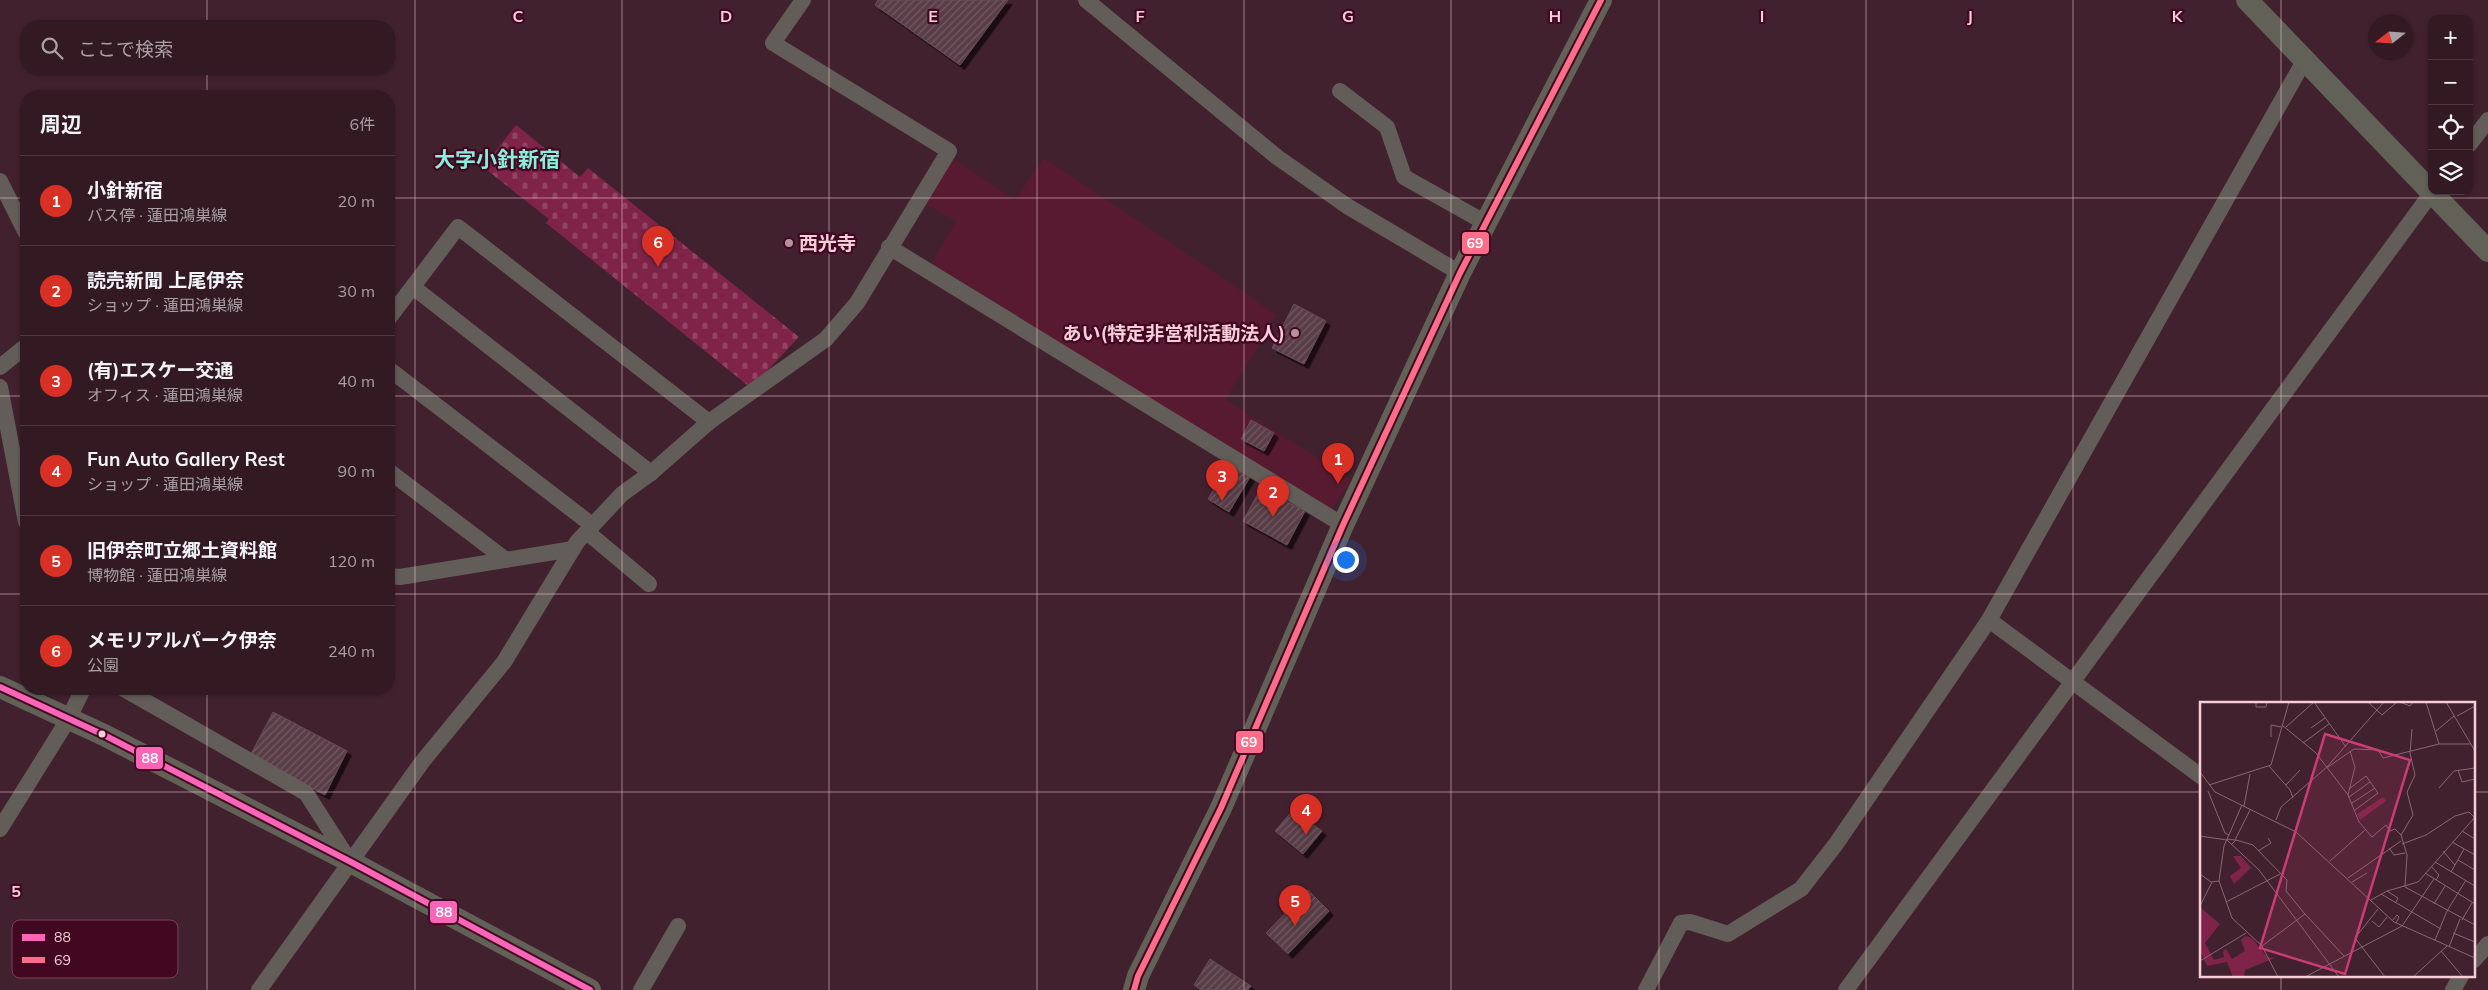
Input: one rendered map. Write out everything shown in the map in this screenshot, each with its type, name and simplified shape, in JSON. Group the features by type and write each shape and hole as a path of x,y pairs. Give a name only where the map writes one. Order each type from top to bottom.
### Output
{"main road":[{"path":"1134,990 1138,976 1221,808 1343,525 1460,273 1601,0"},
{"path":"2247,0 2428,187"},
{"path":"2436,195 2488,251"},
{"path":"0,687 69,718 350,862 590,990"}],"street":[{"path":"259,990 422,762 504,662 572,549 589,528 622,494 651,472 709,422 826,339 857,303 889,247 949,151 773,43 803,0"},
{"path":"1086,0 1277,156 1347,206 1460,273"},
{"path":"1646,990 1681,923 1690,922 1728,934 1801,889 1836,844 1989,620 2304,61"},
{"path":"1340,91 1387,128 1404,177 1486,223"},
{"path":"2473,139 2488,120"},
{"path":"0,181 20,222"},
{"path":"1846,990 2431,195"},
{"path":"395,310 458,227 709,422"},
{"path":"889,247 1343,525"},
{"path":"413,286 651,472"},
{"path":"0,367 20,351"},
{"path":"395,374 589,528 649,584"},
{"path":"0,387 20,491"},
{"path":"395,476 506,560"},
{"path":"395,577 572,549"},
{"path":"1989,620 2200,776"},
{"path":"0,829 69,718 80,695"},
{"path":"134,695 306,793 350,862"},
{"path":"641,990 678,926"},
{"path":"2476,958 2488,944"},
{"path":"2453,990 2460,978"}],"shaded area":[{"path":"1044,158 1277,315 1225,400 1351,479 1333,508 1325,510 1253,467 932,263 956,221 924,203 954,159 1015,200"}],"green space":[{"path":"516,125 580,177 588,168 799,337 751,388 546,223 549,219 483,167"}],"building":[{"path":"878,0 1008,0 960,65 875,5"},
{"path":"1294,304 1326,321 1304,364 1272,348"},
{"path":"1251,420 1274,433 1264,451 1241,439"},
{"path":"1229,464 1250,477 1229,512 1208,499"},
{"path":"1261,488 1305,511 1287,545 1243,521"},
{"path":"273,712 347,751 325,795 250,756"},
{"path":"1293,810 1322,831 1303,854 1275,831"},
{"path":"1308,890 1329,911 1288,954 1266,933"},
{"path":"1210,959 1251,986 1248,990 1201,990 1194,985"}],"transit line":[{"name":"69","path":"1134,990 1138,976 1221,808 1343,525 1460,273 1601,0"},
{"name":"88","path":"0,687 104,735 351,862 590,990"}],"place":[{"name":"西光寺","path":"789,243"},
{"name":"メモリアルパーク伊奈","path":"658,267"},
{"name":"あい(特定非営利活動法人)","path":"1295,333"},
{"name":"小針新宿","path":"1338,484"},
{"name":"(有)エスケー交通","path":"1222,501"},
{"name":"読売新聞 上尾伊奈","path":"1273,517"},
{"name":"Fun Auto Gallery Rest","path":"1306,835"},
{"name":"旧伊奈町立郷土資料館","path":"1295,926"}],"district":[{"name":"大字小針新宿","path":"497,159"}]}
